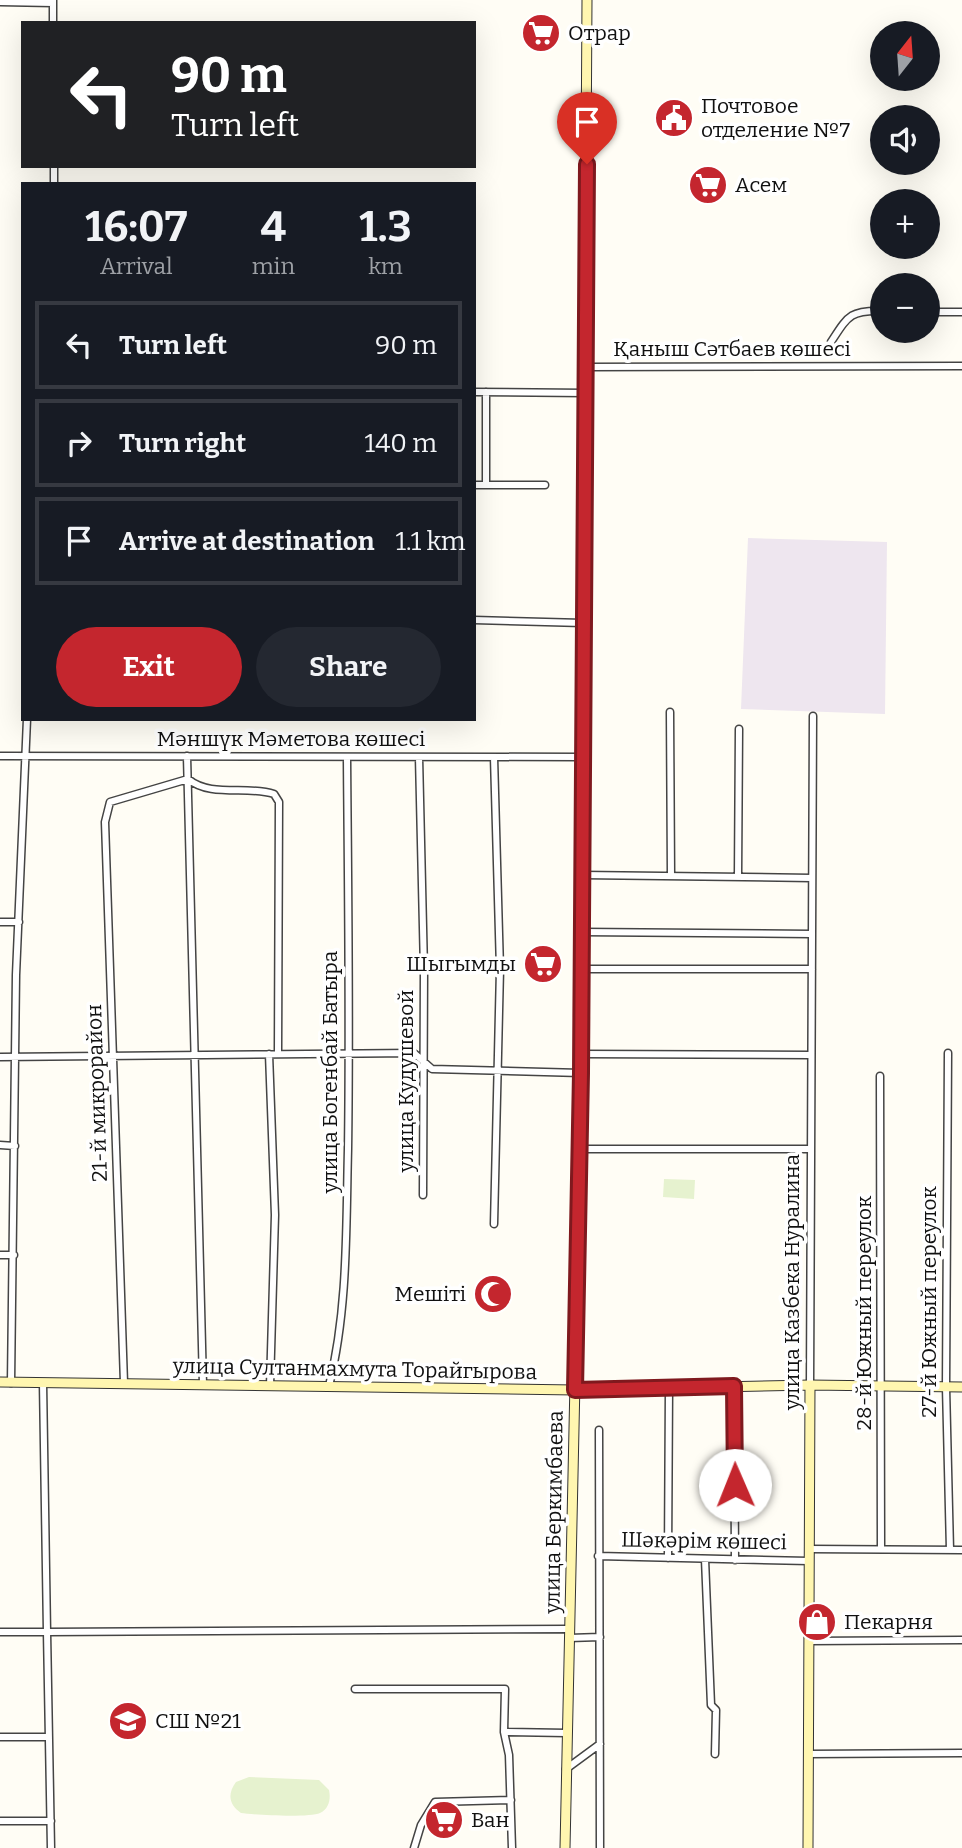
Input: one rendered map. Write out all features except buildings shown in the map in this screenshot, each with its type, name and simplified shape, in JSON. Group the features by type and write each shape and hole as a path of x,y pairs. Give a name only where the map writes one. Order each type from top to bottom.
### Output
{"street":[{"name":"улица Беркимбаева","path":"565,1848 581,1073 587,0"},
{"path":"0,2 53,1 53,21"},
{"path":"831,342 853,313 870,311"},
{"path":"940,312 962,312"},
{"name":"Қаныш Сәтбаев көшесі","path":"586,367 962,366"},
{"path":"476,392 586,393"},
{"path":"486,392 486,485"},
{"path":"476,485 545,485"},
{"path":"476,620 583,623"},
{"path":"670,712 671,876"},
{"name":"улица Казбека Нуралина","path":"808,1848 813,716"},
{"path":"11,1383 19,922 27,721"},
{"path":"738,877 739,729"},
{"name":"Мәншүк Мәметова көшесі","path":"0,756 582,757"},
{"path":"187,756 203,1385"},
{"name":"улица Богенбай Батыра","path":"329,1386 342,1320 349,1054 347,757"},
{"name":"улица Кудушевой","path":"419,757 424,1064 423,1195"},
{"path":"494,757 499,969 494,1224"},
{"path":"188,779 196,785 227,790 264,791 274,794 279,802 278,1054"},
{"name":"21-й микрорайон","path":"124,1383 105,822 110,802 188,779"},
{"path":"582,875 812,878"},
{"path":"0,922 19,922"},
{"path":"582,932 812,934"},
{"path":"581,969 812,969"},
{"path":"0,1057 17,1059 414,1053 432,1069 581,1073"},
{"name":"27-й Южный переулок","path":"948,1053 946,1387 950,1550"},
{"path":"269,1054 275,1215 270,1385"},
{"path":"581,1054 811,1055"},
{"name":"28-й Южный переулок","path":"880,1076 881,1549"},
{"path":"0,1145 15,1146"},
{"path":"580,1149 810,1149"},
{"path":"0,1255 13,1255"},
{"name":"улица Султанмахмута Торайгырова","path":"0,1382 575,1390 810,1385 962,1387"},
{"path":"43,1382 51,1848"},
{"path":"734,1386 735,1560"},
{"path":"668,1387 668,1558"},
{"path":"599,1430 600,1848"},
{"name":"Шәкәрім көшесі","path":"809,1549 962,1550"},
{"name":"Шәкәрім көшесі","path":"598,1556 809,1561"},
{"path":"705,1559 711,1705 716,1710 715,1754"},
{"path":"0,1632 569,1634 600,1637"},
{"path":"808,1641 962,1640"},
{"path":"355,1689 503,1687 506,1692 504,1732 509,1755 512,1848"},
{"path":"504,1732 567,1733"},
{"path":"0,1737 49,1737"},
{"path":"566,1769 600,1744"},
{"path":"808,1754 962,1752"},
{"path":"414,1848 421,1825 435,1802 512,1800"},
{"path":"0,1821 51,1821"}],"shaded area":[{"path":"748,538 887,542 885,714 741,709"}],"green space":[{"path":"664,1179 695,1180 694,1199 663,1197"},
{"path":"249,1777 319,1780 329,1790 329,1803 323,1811 314,1815 241,1813 232,1803 230,1795 236,1782"}],"place":[{"name":"Отрар","path":"541,33"},
{"name":"Почтовое отделение №7","path":"674,118"},
{"name":"Асем","path":"708,185"},
{"name":"Шыгымды","path":"543,964"},
{"name":"Мешіті","path":"493,1294"},
{"name":"Пекарня","path":"817,1622"},
{"name":"СШ №21","path":"128,1721"},
{"name":"Ван","path":"444,1820"}],"route":[{"path":"587,164 581,1073 575,1390 734,1386 735,1485"}]}
